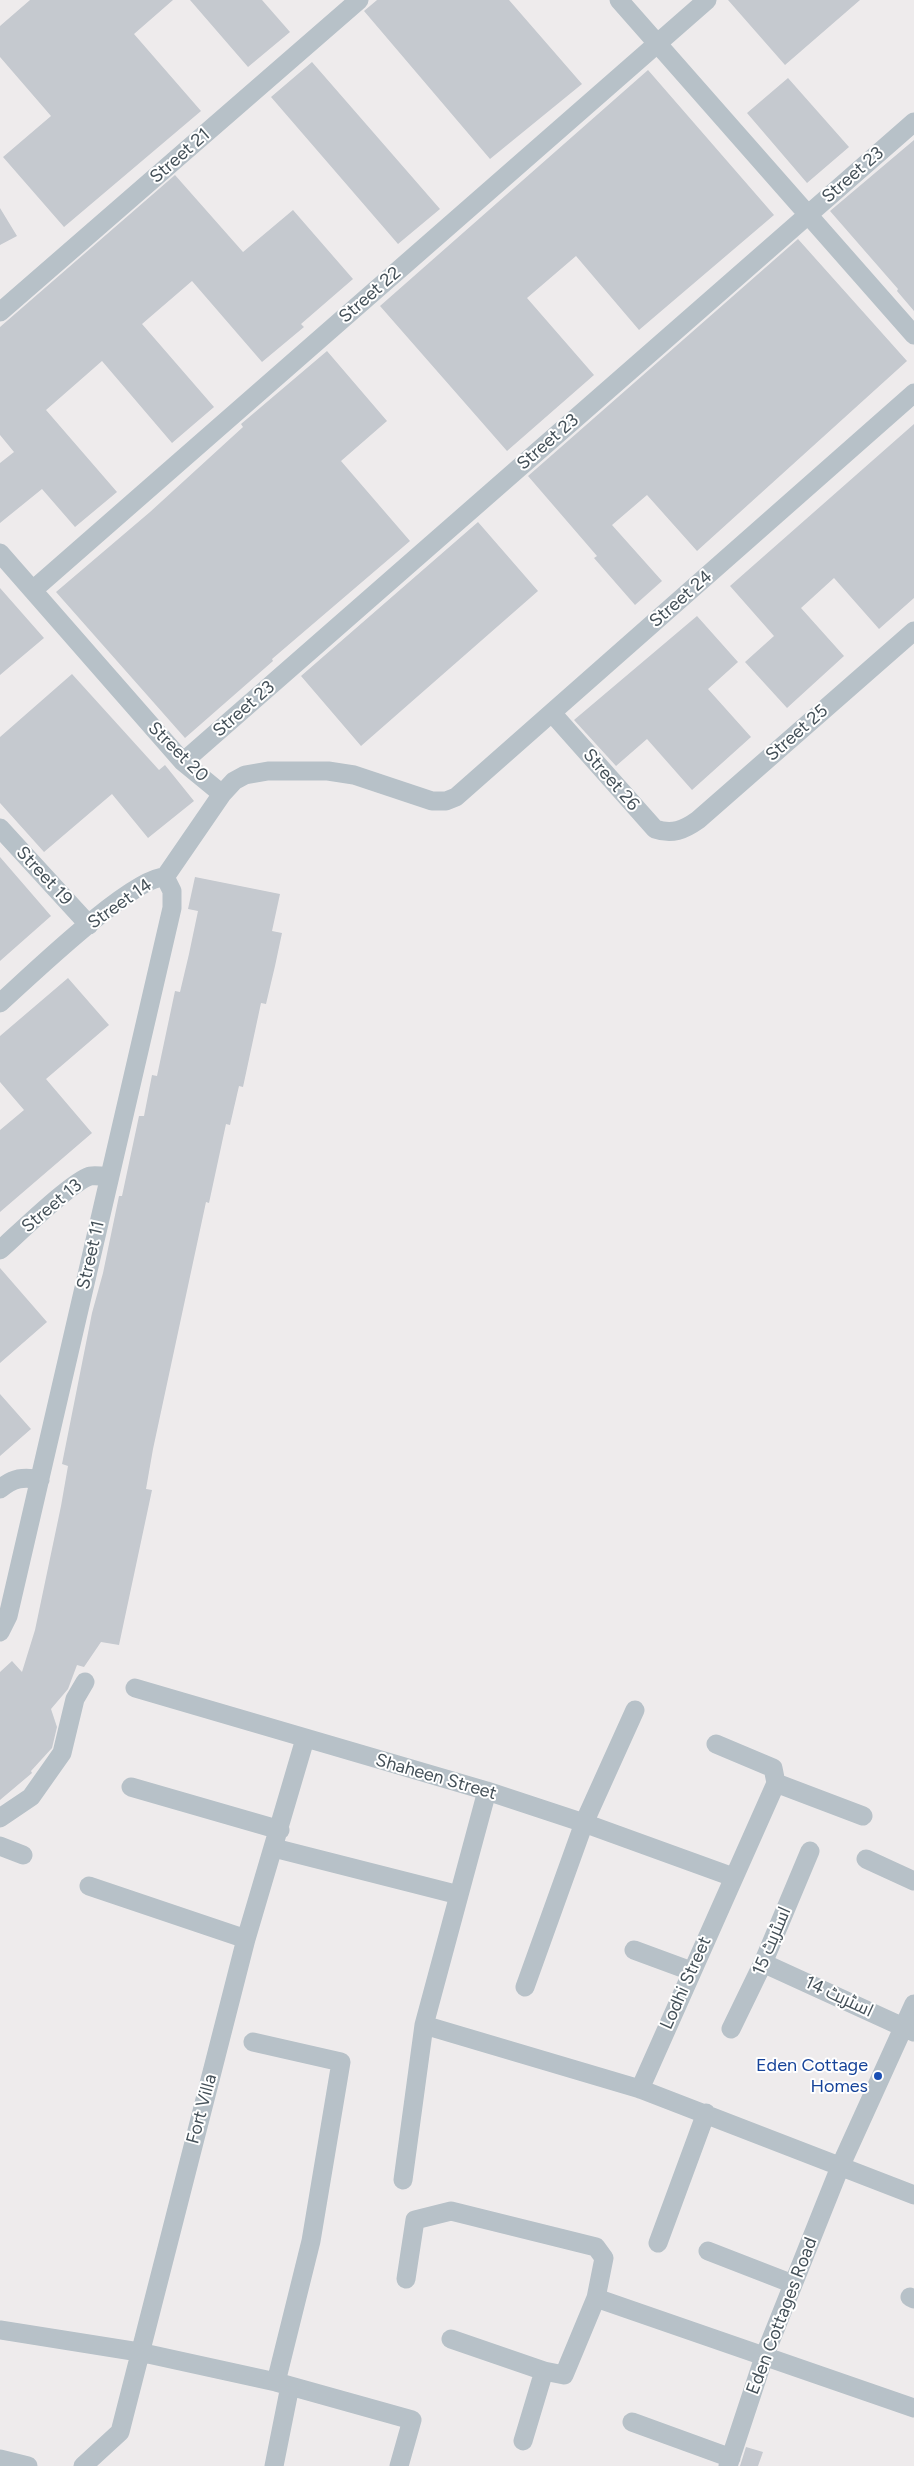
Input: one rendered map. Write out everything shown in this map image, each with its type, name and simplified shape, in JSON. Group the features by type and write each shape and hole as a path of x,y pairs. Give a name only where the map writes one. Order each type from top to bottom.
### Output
{"street":[{"name":"Street 21","path":"0,312 359,0"},
{"path":"619,0 914,335"},
{"name":"Street 22","path":"33,590 708,0"},
{"name":"Street 23","path":"183,762 914,122"},
{"name":"Street 24","path":"446,801 456,797 914,393"},
{"name":"Street 20","path":"0,553 183,762 222,794 234,781 244,775 268,771 309,770 354,775 432,801 446,801"},
{"name":"Street 25","path":"678,832 698,820 914,631"},
{"name":"Street 26","path":"552,713 655,829 665,833 678,832"},
{"name":"Street 14","path":"0,1003 89,924 151,880 165,878 222,794"},
{"name":"Street 19","path":"0,828 89,924"},
{"name":"Street 11","path":"0,1632 8,1616 172,908 172,891 165,878"},
{"name":"Street 13","path":"0,1250 74,1185 88,1177 98,1175 109,1177"},
{"path":"0,1490 17,1478 28,1477 40,1480"},
{"path":"0,1818 31,1797 62,1753 75,1699 84,1682"},
{"name":"Shaheen Street","path":"135,1688 487,1791 584,1823 734,1877"},
{"path":"525,1987 584,1823 635,1710"},
{"name":"Fort Villa","path":"83,2466 120,2432 246,1938 280,1830 305,1739"},
{"path":"716,1744 773,1768 776,1783 863,1816"},
{"name":"Lodhi Street","path":"640,2089 776,1783"},
{"path":"131,1787 280,1830"},
{"path":"403,2180 424,2026 487,1791"},
{"path":"0,1846 22,1854"},
{"path":"274,1848 459,1895"},
{"name":"اسٹریٹ 15","path":"732,2029 763,1963 810,1851"},
{"path":"866,1859 914,1881"},
{"path":"89,1886 246,1938"},
{"path":"634,1950 691,1971"},
{"name":"اسٹریٹ 14","path":"763,1963 909,2029"},
{"path":"840,2167 909,2029 914,2004"},
{"path":"424,2026 640,2089 914,2195"},
{"path":"253,2042 341,2062 311,2242 283,2384 274,2466"},
{"path":"658,2243 706,2113"},
{"name":"Eden Cottages Road","path":"729,2462 764,2357 840,2167"},
{"path":"406,2279 415,2220 451,2211 596,2248 604,2258 596,2298 564,2375 544,2371 451,2339"},
{"path":"708,2251 793,2284"},
{"path":"596,2298 914,2408"},
{"path":"0,2330 139,2352 283,2384 412,2420 399,2466"},
{"path":"523,2442 544,2371"},
{"path":"632,2422 729,2462"}],"building":[{"path":"30,0 173,0 134,34 201,111 64,227 3,157 51,116 0,57 0,26"},
{"path":"190,0 262,0 290,32 248,67"},
{"path":"377,0 509,0 582,84 490,159 364,11"},
{"path":"728,0 860,0 785,65"},
{"path":"312,62 440,209 398,244 271,97"},
{"path":"648,70 774,215 639,330 576,256 527,298 594,375 507,451 380,306"},
{"path":"788,78 849,147 807,183 747,113"},
{"path":"914,140 914,311 897,291 898,289 830,211"},
{"path":"175,175 243,252 293,210 353,279 301,324 304,327 262,362 192,281 142,324 214,407 172,443 102,361 46,410 117,492 75,527 42,489 0,523 0,463 14,452 0,435 0,327"},
{"path":"0,208 17,236 0,245"},
{"path":"798,239 907,361 697,551 647,495 612,525 662,581 635,605 594,558 597,556 528,476"},
{"path":"327,351 387,421 341,461 410,541 272,659 273,661 185,738 56,592 150,512 243,427 241,424"},
{"path":"914,424 914,598 879,629 834,578 801,608 844,656 787,708 745,662 774,636 730,586"},
{"path":"478,522 538,591 361,746 301,676"},
{"path":"0,588 44,638 0,675"},
{"path":"697,616 738,662 708,689 751,737 692,790 647,739 616,766 574,720"},
{"path":"72,674 159,770 165,765 194,801 148,838 112,794 44,852 0,803 0,737"},
{"path":"0,857 51,916 0,961"},
{"path":"195,877 280,894 272,931 282,933 266,1004 261,1003 243,1087 239,1086 230,1125 226,1124 209,1203 206,1202 153,1449 146,1489 152,1490 119,1645 101,1642 84,1667 77,1665 68,1689 51,1709 57,1727 52,1748 31,1771 32,1773 0,1800 0,1672 12,1661 22,1672 35,1630 61,1506 68,1466 62,1464 92,1313 103,1273 119,1196 122,1196 139,1116 144,1116 152,1075 157,1076 175,991 180,992 189,954 198,911 188,909"},
{"path":"68,978 109,1025 46,1079 92,1133 0,1212 0,1130 24,1110 0,1082 0,1036"},
{"path":"0,1268 47,1322 0,1363"},
{"path":"0,1394 31,1429 0,1456"},
{"path":"746,2447 763,2452 758,2466 740,2466"}],"place":[{"name":"Eden Cottage Homes","path":"878,2076"}]}
